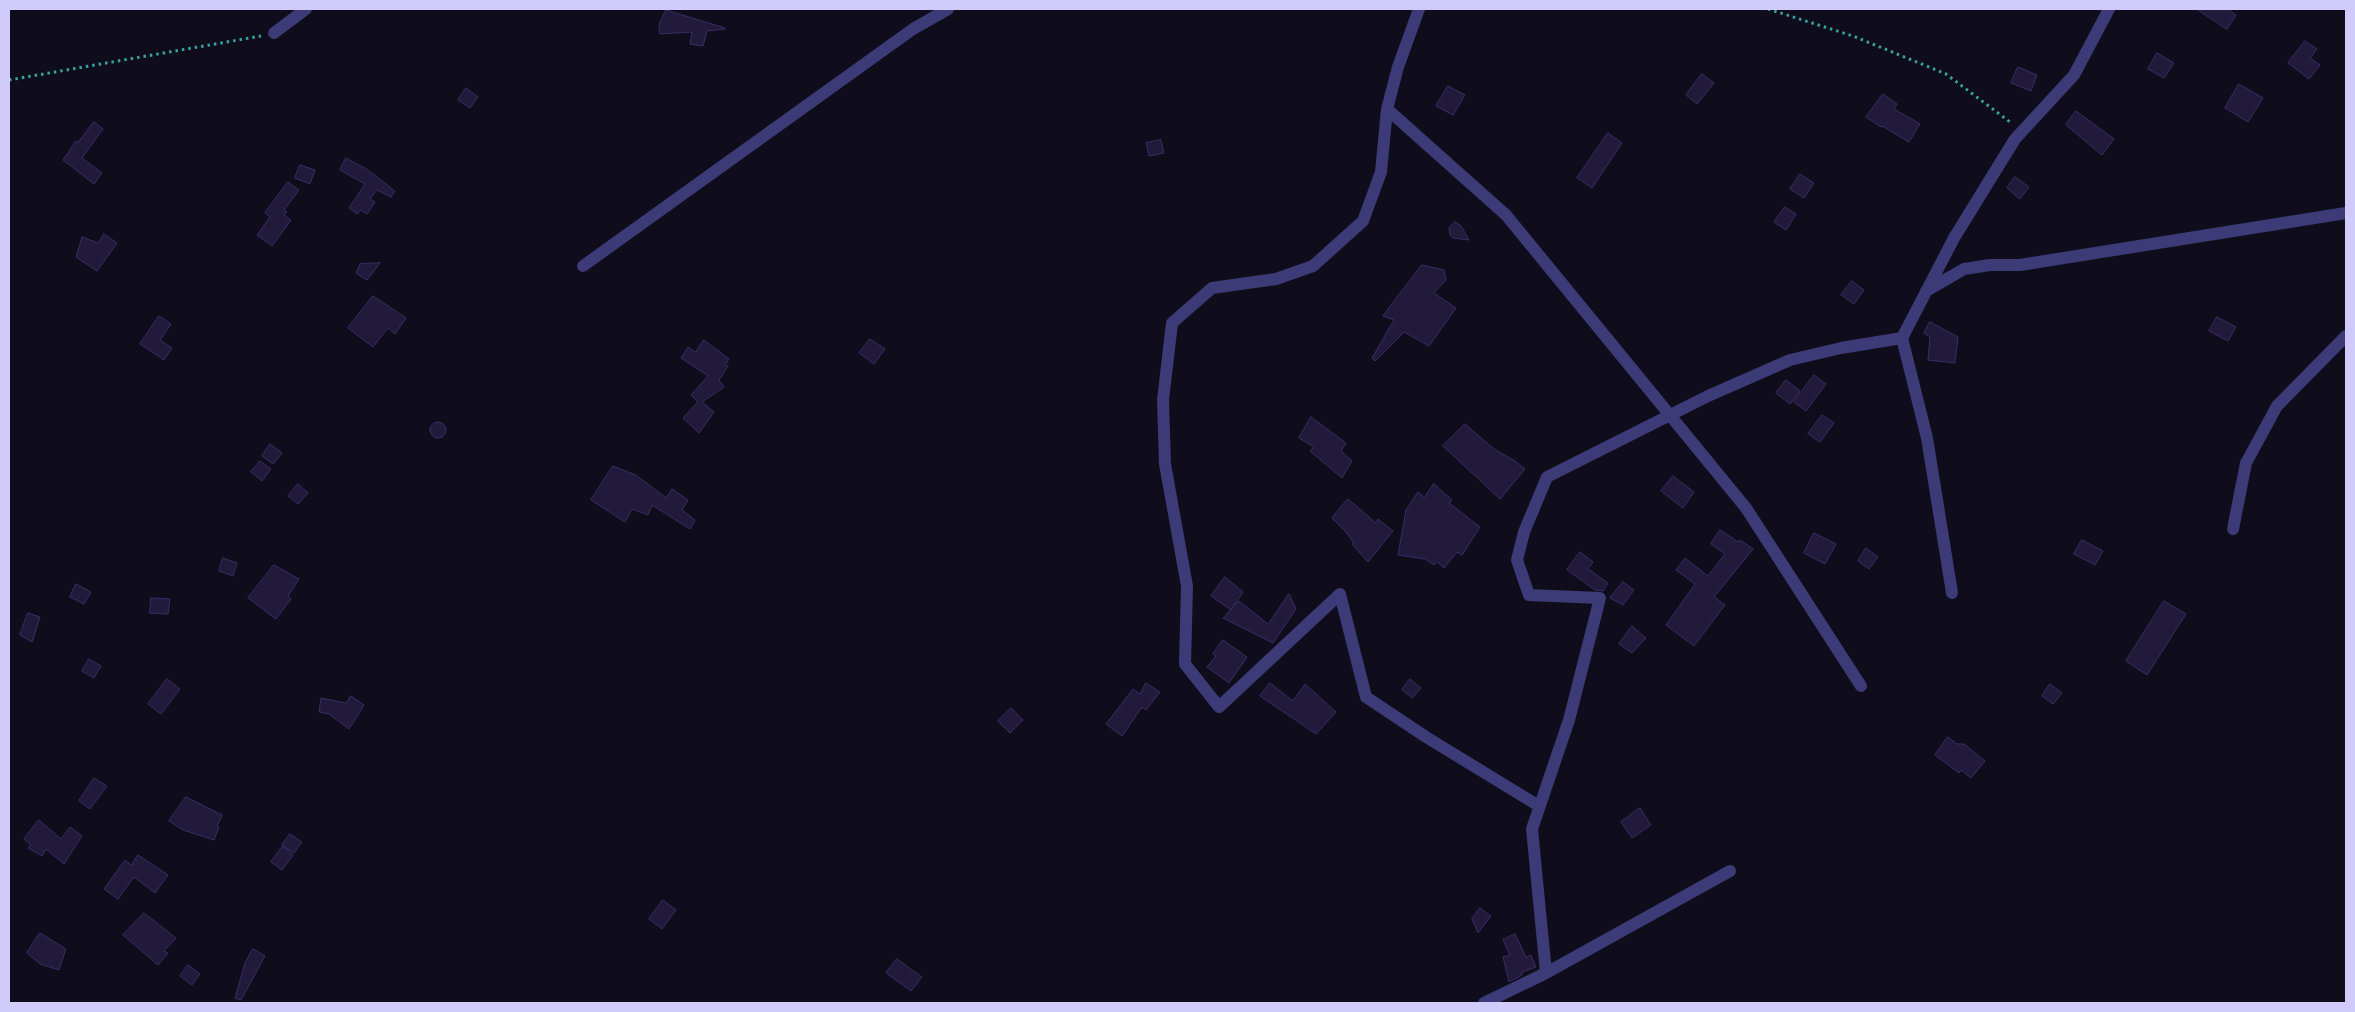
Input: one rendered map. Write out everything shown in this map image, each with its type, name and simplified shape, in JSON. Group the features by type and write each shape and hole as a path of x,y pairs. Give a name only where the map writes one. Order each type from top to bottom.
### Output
{"street":[{"path":"274,33 306,9"},
{"path":"583,266 913,28 948,9"},
{"path":"1419,9 1398,67 1387,109 1381,172 1363,221 1312,266 1276,279 1212,288 1172,323 1162,400 1164,454 1188,586 1185,664 1219,708 1340,594 1366,697 1426,737 1539,806"},
{"path":"1952,593 1927,438 1902,338 1954,238 2015,140 2074,75 2109,9"},
{"path":"1387,109 1506,215 1746,508 1861,686"},
{"path":"1926,291 1964,269 1990,265 2020,265 2059,260 2346,213"},
{"path":"2233,529 2246,463 2278,406 2346,336"},
{"path":"1546,973 1532,829 1568,720 1600,598 1529,595 1517,560 1524,532 1547,477 1670,415 1790,360 1841,348 1902,338"},
{"path":"1484,1003 1546,973 1730,871"}],"path":[{"path":"1768,9 1854,36 1946,74 2023,132"},
{"path":"9,80 274,33"}],"building":[{"path":"2197,9 2227,9 2236,15 2227,29"},
{"path":"666,10 725,29 707,31 703,46 690,44 692,32 660,34 659,25"},
{"path":"2305,41 2317,49 2310,58 2320,65 2309,79 2288,63"},
{"path":"2157,53 2174,63 2164,78 2148,69"},
{"path":"2018,67 2037,75 2031,91 2011,83"},
{"path":"1702,74 1714,83 1697,104 1686,95"},
{"path":"2239,84 2263,98 2248,122 2225,108"},
{"path":"1448,86 1465,95 1453,115 1436,106"},
{"path":"466,88 478,97 470,108 458,100"},
{"path":"1883,94 1897,104 1894,109 1920,124 1909,142 1866,117"},
{"path":"2076,111 2114,139 2102,155 2066,125"},
{"path":"94,122 103,129 82,158 102,173 94,184 63,160 76,141 78,142"},
{"path":"1608,133 1622,143 1592,188 1577,178"},
{"path":"1161,140 1164,153 1149,156 1146,143"},
{"path":"346,158 368,170 395,191 391,197 377,190 370,199 375,202 367,214 361,210 357,214 349,208 365,184 340,170"},
{"path":"300,165 315,170 310,184 295,178"},
{"path":"1800,174 1814,183 1804,198 1790,189"},
{"path":"2015,177 2029,187 2020,199 2007,188"},
{"path":"288,182 299,190 284,210 287,212 284,215 291,220 272,246 257,235 270,217 265,213"},
{"path":"1785,207 1796,214 1786,230 1774,222"},
{"path":"1455,222 1461,226 1469,240 1453,238 1450,235 1449,228"},
{"path":"104,234 117,243 97,271 76,257 82,237 98,243"},
{"path":"380,263 367,280 356,273 360,264"},
{"path":"1422,265 1444,270 1446,280 1434,293 1456,308 1429,346 1404,332 1375,361 1372,358 1394,320 1383,316"},
{"path":"1852,281 1864,290 1854,304 1841,295"},
{"path":"373,296 406,318 395,334 388,328 373,347 348,328"},
{"path":"159,316 171,324 160,340 172,348 164,360 140,344"},
{"path":"2217,317 2236,327 2228,341 2209,331"},
{"path":"1930,322 1958,337 1955,363 1928,360 1930,337 1924,333"},
{"path":"870,339 885,349 874,364 859,353"},
{"path":"704,340 729,359 725,365 728,366 719,380 724,387 702,402 714,412 699,433 683,418 698,402 691,395 708,376 681,358 688,347 695,352"},
{"path":"1814,375 1826,384 1806,411 1794,402"},
{"path":"1786,380 1800,391 1790,404 1776,393"},
{"path":"1822,415 1834,423 1820,442 1808,434"},
{"path":"1311,417 1346,443 1341,451 1352,461 1342,478 1310,451 1314,447 1299,438"},
{"path":"438,422 444,424 446,430 444,436 438,438 432,436 430,430 432,424"},
{"path":"1465,424 1494,449 1525,469 1500,499 1443,446"},
{"path":"270,444 282,453 273,464 262,456"},
{"path":"260,461 271,469 262,481 251,472"},
{"path":"613,466 636,475 666,498 672,489 688,500 682,510 695,520 690,529 652,505 648,515 632,509 625,522 591,500"},
{"path":"1673,476 1694,492 1683,508 1661,491"},
{"path":"298,484 308,493 298,504 288,496"},
{"path":"1434,484 1452,500 1449,503 1480,527 1462,555 1457,552 1444,568 1437,562 1434,565 1425,559 1398,555 1406,510 1418,492 1424,497"},
{"path":"1348,499 1376,523 1378,519 1393,531 1368,562 1352,544 1354,543 1345,531 1332,518"},
{"path":"1720,530 1753,549 1714,597 1725,605 1694,646 1666,625 1695,584 1676,570 1685,558 1708,576 1725,554 1711,544"},
{"path":"1814,533 1836,544 1825,564 1804,553"},
{"path":"2082,540 2103,551 2095,565 2074,554"},
{"path":"1866,548 1878,557 1869,569 1858,561"},
{"path":"1580,552 1593,562 1588,569 1608,583 1603,591 1595,590 1567,570"},
{"path":"223,558 237,563 233,576 219,571"},
{"path":"274,565 299,579 288,596 291,599 276,619 248,598"},
{"path":"1225,577 1243,592 1231,610 1211,596"},
{"path":"1623,582 1634,590 1623,605 1610,598"},
{"path":"76,584 91,592 84,604 70,597"},
{"path":"1289,594 1296,609 1273,643 1223,618 1239,601 1268,624"},
{"path":"151,598 170,599 168,614 150,613"},
{"path":"2164,601 2186,614 2147,675 2126,661"},
{"path":"28,613 40,617 32,642 20,635"},
{"path":"1632,626 1646,638 1632,653 1619,644"},
{"path":"1223,640 1247,657 1229,683 1207,667 1216,656 1213,654"},
{"path":"89,659 101,666 94,678 82,671"},
{"path":"167,679 180,689 161,714 148,704"},
{"path":"1410,679 1421,688 1412,698 1402,690"},
{"path":"1146,683 1160,692 1146,710 1142,707 1122,736 1106,724 1133,689 1140,694"},
{"path":"1270,683 1293,701 1305,684 1336,712 1316,734 1260,696"},
{"path":"2050,684 2062,693 2053,704 2042,696"},
{"path":"351,696 364,705 349,729 329,714 319,712 321,698 346,703"},
{"path":"1011,708 1023,720 1010,733 998,721"},
{"path":"1948,737 1957,744 1964,744 1985,761 1971,778 1961,770 1959,773 1935,755"},
{"path":"94,778 107,786 90,809 79,801"},
{"path":"186,797 222,815 214,840 183,830 169,821"},
{"path":"1640,808 1651,825 1632,838 1621,822"},
{"path":"39,820 61,839 70,827 82,836 64,864 46,849 42,856 28,848 31,845 24,839"},
{"path":"290,834 302,842 294,853 282,845"},
{"path":"283,846 293,855 282,870 271,862"},
{"path":"138,855 168,875 155,893 134,877 118,899 104,889 125,860 131,865"},
{"path":"663,900 676,910 662,929 649,919"},
{"path":"1480,908 1491,916 1478,933 1472,919"},
{"path":"144,913 176,938 164,951 168,953 158,965 123,935"},
{"path":"40,933 66,949 59,970 40,964 27,953"},
{"path":"1515,934 1526,957 1531,955 1536,967 1522,972 1522,975 1509,982 1503,957 1510,955 1503,940"},
{"path":"253,949 265,956 241,1000 235,998 245,963"},
{"path":"897,959 922,977 911,991 886,973"},
{"path":"188,965 200,974 192,985 180,976"}]}
